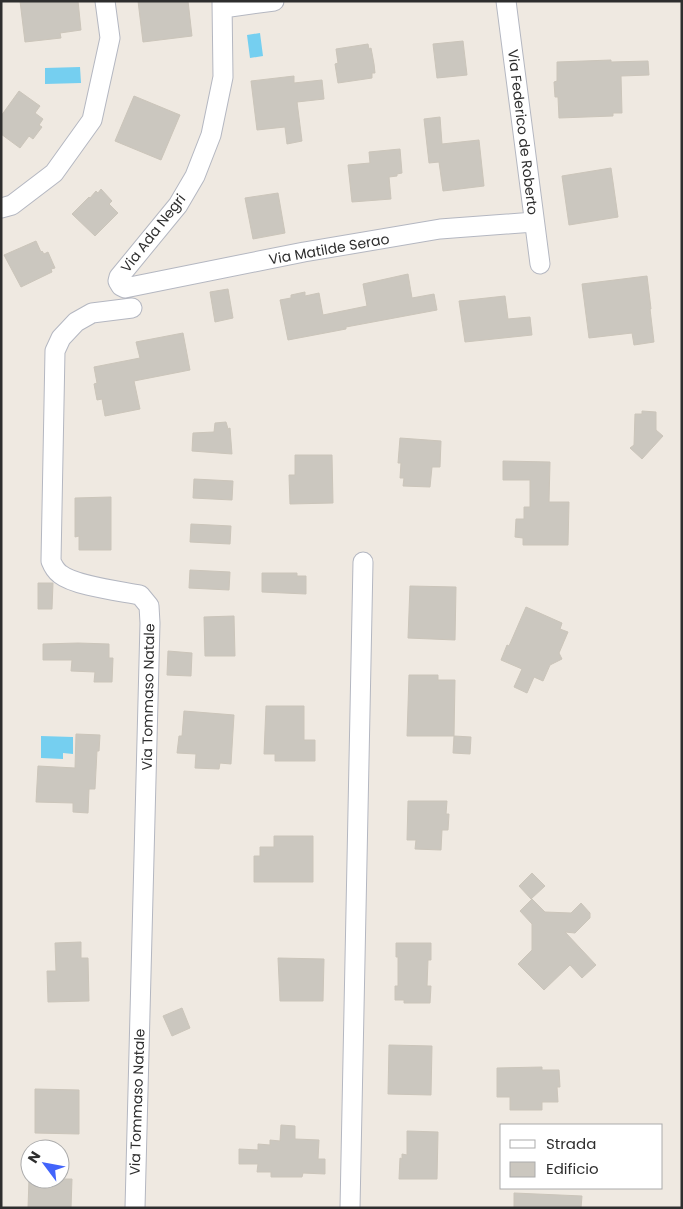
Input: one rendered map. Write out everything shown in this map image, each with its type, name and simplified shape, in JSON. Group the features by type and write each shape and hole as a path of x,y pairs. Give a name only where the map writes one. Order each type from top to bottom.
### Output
{"street":[{"path":"1,208 12,205 54,172 92,120 110,38 105,1"},
{"path":"223,4 274,1"},
{"name":"Via Federico de Roberto","path":"506,1 540,264"},
{"name":"Via Ada Negri","path":"124,288 119,285 118,279 178,205 195,176 210,135 223,77 223,4"},
{"name":"Via Matilde Serao","path":"124,288 304,252 440,229 534,222"},
{"name":"Via Tommaso Natale","path":"132,308 92,313 76,322 61,338 55,351 51,561 58,572 68,580 140,594 149,606 135,1208"},
{"path":"350,1208 363,562"}],"water":[{"path":"260,33 263,56 250,58 247,35"},
{"path":"80,67 81,83 45,84 45,68"},
{"path":"41,736 73,737 73,754 63,753 63,759 41,758"}],"building":[{"path":"20,1 78,1 81,30 60,33 61,38 25,42"},
{"path":"138,1 188,1 192,36 143,42"},
{"path":"463,41 467,75 437,78 433,44"},
{"path":"368,44 369,49 371,48 374,64 375,73 372,73 372,78 338,83 335,64 338,63 336,49"},
{"path":"611,60 611,62 648,61 649,75 621,76 622,113 613,113 613,116 559,118 558,97 555,97 554,82 557,81 557,62"},
{"path":"294,76 294,83 322,80 324,99 297,102 302,141 287,144 285,127 257,130 251,81"},
{"path":"19,91 40,106 35,113 43,119 39,125 42,127 33,139 29,136 20,148 1,134 1,116"},
{"path":"134,96 180,115 161,160 115,141"},
{"path":"440,117 442,144 479,140 484,186 443,191 439,162 429,163 424,119"},
{"path":"400,149 402,173 389,177 391,199 352,202 348,165 370,163 369,152"},
{"path":"611,168 618,217 569,225 562,176"},
{"path":"101,189 112,201 109,204 118,213 95,236 72,214 89,197 96,191 98,193"},
{"path":"278,193 285,233 253,239 245,198"},
{"path":"36,241 41,252 44,254 48,252 55,268 51,269 52,272 21,287 4,255"},
{"path":"408,274 412,298 434,294 437,310 288,340 280,300 305,292 305,296 319,293 323,315 367,306 363,284"},
{"path":"647,276 654,342 634,345 632,333 589,338 582,284"},
{"path":"228,289 233,318 215,322 210,292"},
{"path":"505,296 508,319 530,317 532,335 465,342 459,301"},
{"path":"183,333 190,370 134,381 140,409 105,416 102,399 97,400 94,384 97,383 94,367 140,358 136,342"},
{"path":"642,411 656,412 656,430 663,436 642,459 630,448 634,445 635,414 642,414"},
{"path":"226,422 228,429 230,428 232,454 192,451 193,433 214,432 215,423"},
{"path":"400,438 441,441 440,467 432,467 430,487 403,486 404,478 400,478 401,463 398,463"},
{"path":"295,455 332,455 333,503 290,504 289,475 295,475"},
{"path":"503,461 550,462 549,502 569,502 568,545 523,545 523,538 515,537 516,519 524,519 524,507 530,507 530,480 503,480"},
{"path":"194,479 233,481 232,500 193,498"},
{"path":"111,497 111,550 79,550 79,536 75,537 75,498"},
{"path":"191,524 231,526 230,544 190,542"},
{"path":"190,570 230,572 229,590 189,588"},
{"path":"262,573 297,573 297,576 306,576 306,594 262,592"},
{"path":"38,583 53,583 52,609 38,609"},
{"path":"410,586 456,587 455,640 408,638"},
{"path":"526,607 562,623 560,629 568,632 559,653 562,659 550,665 543,681 534,677 527,693 514,687 522,669 501,660"},
{"path":"234,616 235,656 205,656 204,617"},
{"path":"43,644 109,644 109,658 113,658 112,682 94,682 95,672 71,671 72,660 43,660"},
{"path":"168,651 192,653 191,676 167,675"},
{"path":"409,675 438,675 438,680 455,680 454,736 407,736"},
{"path":"266,706 304,706 304,740 315,740 315,761 275,761 275,754 264,754"},
{"path":"184,711 234,715 231,764 220,763 219,769 195,768 196,754 177,753 179,736 182,736"},
{"path":"76,734 100,735 99,751 97,751 95,789 89,789 88,813 73,812 73,803 36,802 38,766 75,768"},
{"path":"454,736 471,737 470,754 453,753"},
{"path":"408,801 447,801 446,814 449,814 448,830 442,830 441,850 415,849 416,840 407,840"},
{"path":"274,836 313,836 313,882 254,882 254,856 260,856 260,847 274,847"},
{"path":"532,873 545,886 531,899 519,886"},
{"path":"532,899 545,912 571,913 581,903 590,913 590,918 575,933 565,932 596,965 582,978 570,965 544,990 518,964 532,950 532,924 520,911"},
{"path":"81,942 81,958 88,958 89,1001 48,1002 47,971 56,971 55,943"},
{"path":"396,943 431,943 431,960 428,960 427,986 431,986 430,1003 404,1003 404,1000 395,1000 395,986 398,986"},
{"path":"278,958 324,959 323,1001 280,1001"},
{"path":"182,1008 190,1028 172,1036 163,1016"},
{"path":"389,1045 432,1046 431,1095 388,1094"},
{"path":"542,1067 542,1070 559,1070 560,1087 557,1087 558,1102 542,1102 542,1110 510,1110 510,1097 497,1097 497,1068"},
{"path":"35,1089 79,1090 79,1134 35,1133"},
{"path":"281,1125 295,1126 295,1139 319,1140 318,1159 325,1159 325,1174 303,1173 302,1177 271,1177 271,1172 257,1172 258,1164 239,1164 239,1149 258,1150 258,1144 270,1145 270,1140 280,1141"},
{"path":"407,1131 438,1132 437,1179 399,1179 400,1158 402,1159 402,1154 407,1155"},
{"path":"70,1179 72,1179 71,1208 28,1208 29,1189 70,1189"},
{"path":"514,1193 582,1196 581,1208 514,1208"}]}
